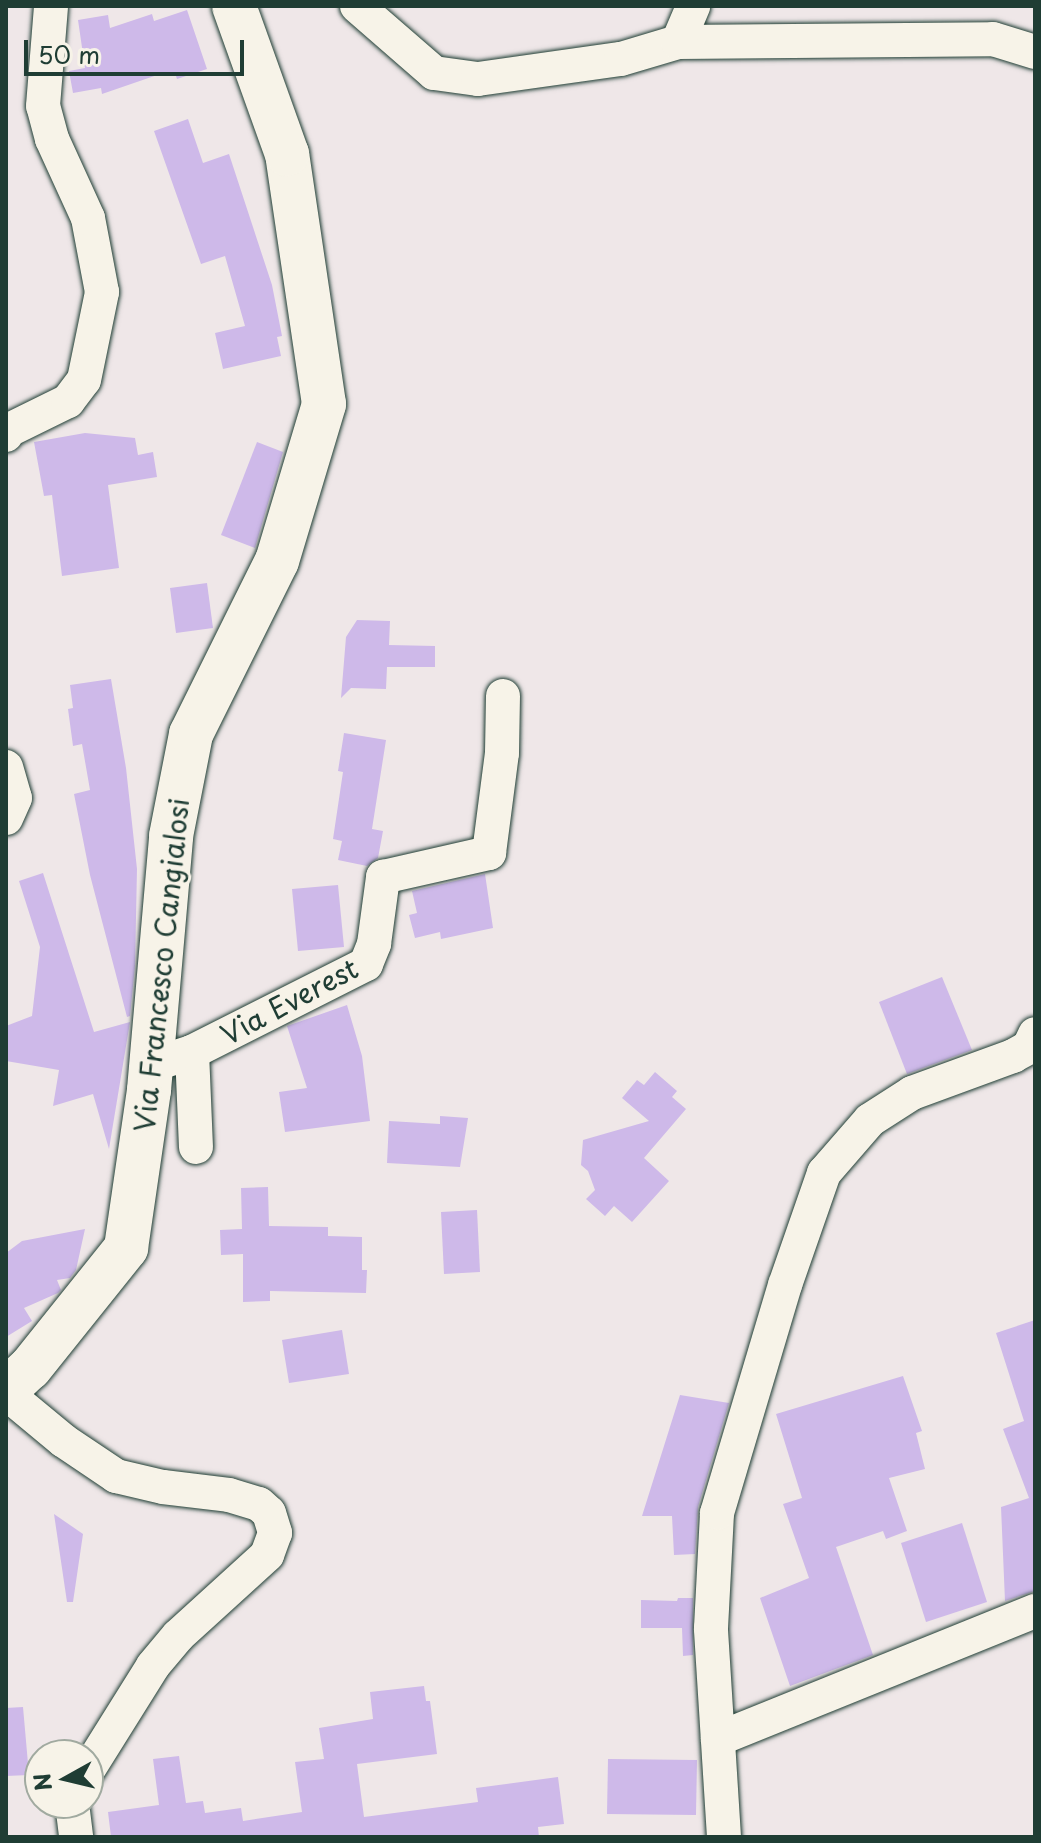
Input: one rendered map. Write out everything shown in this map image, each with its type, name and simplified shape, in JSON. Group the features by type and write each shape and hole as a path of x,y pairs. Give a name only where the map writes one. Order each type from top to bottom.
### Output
{"street":[{"path":"6,432 68,401 84,380 102,292 88,218 52,139 43,106 51,6"},
{"name":"Via Francesco Cangialosi","path":"6,1391 30,1368 126,1248 172,1058 171,836 191,734 277,561 324,404 287,154 234,6"},
{"path":"357,6 434,73 478,79 621,59 678,42 993,39 1035,52"},
{"path":"678,42 693,6"},
{"name":"Via Everest","path":"172,1058 366,964 374,944 383,877 489,853 502,753 503,696"},
{"path":"6,767 15,798 6,818"},
{"path":"724,1837 711,1628 717,1513 785,1285 824,1173 870,1120 912,1093 1028,1056"},
{"path":"172,1058 196,1147"},
{"path":"6,1391 64,1441 116,1476 163,1487 229,1495 259,1504 269,1513 275,1533 267,1555 178,1636 153,1666 104,1744"},
{"path":"718,1739 1035,1611"}],"building":[{"path":"187,10 207,69 177,79 175,73 164,76 163,73 102,94 101,88 73,93 69,71 85,68 78,20 108,15 110,28 152,14 154,21"},
{"path":"188,119 203,163 229,154 272,285 282,336 277,337 281,356 223,369 215,333 245,326 225,256 201,264 154,131"},
{"path":"85,433 135,438 138,455 153,452 157,477 108,485 119,568 62,576 52,495 44,496 34,442"},
{"path":"257,442 283,452 255,548 221,535"},
{"path":"207,583 213,628 176,633 170,588"},
{"path":"357,620 390,621 389,645 435,646 435,667 387,667 386,689 351,688 341,698 346,637"},
{"path":"111,679 126,768 137,869 135,966 130,1016 127,1017 90,875 74,794 90,790 82,744 73,746 68,709 73,708 70,685"},
{"path":"344,733 386,740 372,829 383,831 378,858 367,866 338,860 342,841 333,839 343,772 338,771"},
{"path":"43,873 94,1032 130,1022 109,1149 93,1094 53,1106 59,1070 6,1061 6,1026 32,1016 40,947 19,881"},
{"path":"485,874 493,928 441,939 440,932 415,938 409,915 417,913 412,891"},
{"path":"338,885 344,947 298,951 292,889"},
{"path":"942,977 972,1050 907,1074 879,1002"},
{"path":"347,1005 362,1056 370,1121 285,1132 279,1092 307,1088 287,1026"},
{"path":"655,1072 677,1091 672,1097 686,1109 644,1158 669,1181 632,1222 614,1206 605,1216 586,1199 595,1190 588,1171 581,1165 583,1140 649,1121 622,1098 637,1080 644,1085"},
{"path":"440,1116 468,1118 460,1167 387,1163 389,1121 440,1124"},
{"path":"268,1187 269,1226 328,1227 328,1236 362,1237 362,1270 367,1270 366,1293 270,1291 270,1301 243,1302 243,1254 221,1255 220,1230 242,1229 241,1188"},
{"path":"477,1210 480,1272 444,1274 441,1212"},
{"path":"85,1229 76,1270 70,1278 57,1280 61,1290 58,1293 24,1308 32,1321 6,1337 6,1253 22,1241"},
{"path":"1035,1320 1035,1591 1005,1601 1001,1507 1029,1498 1003,1429 1024,1421 996,1333"},
{"path":"342,1330 349,1374 289,1383 282,1340"},
{"path":"903,1376 922,1431 916,1433 925,1469 889,1478 907,1531 886,1539 883,1531 836,1547 873,1655 790,1686 760,1598 809,1578 783,1504 802,1498 776,1414"},
{"path":"680,1395 729,1403 698,1507 695,1554 674,1555 672,1516 642,1516"},
{"path":"54,1514 83,1534 73,1602 67,1602"},
{"path":"962,1523 987,1602 926,1622 901,1543"},
{"path":"678,1598 693,1598 693,1655 683,1656 682,1628 641,1628 641,1600 677,1601"},
{"path":"424,1686 426,1701 430,1701 437,1754 357,1764 364,1817 478,1802 476,1788 558,1777 564,1824 538,1827 539,1837 111,1837 108,1812 159,1805 153,1759 179,1756 186,1803 203,1801 205,1813 241,1808 243,1821 302,1812 295,1762 324,1759 319,1728 373,1719 370,1692"},
{"path":"23,1707 24,1775 6,1776 6,1708"},
{"path":"608,1759 697,1760 696,1815 607,1814"}]}
